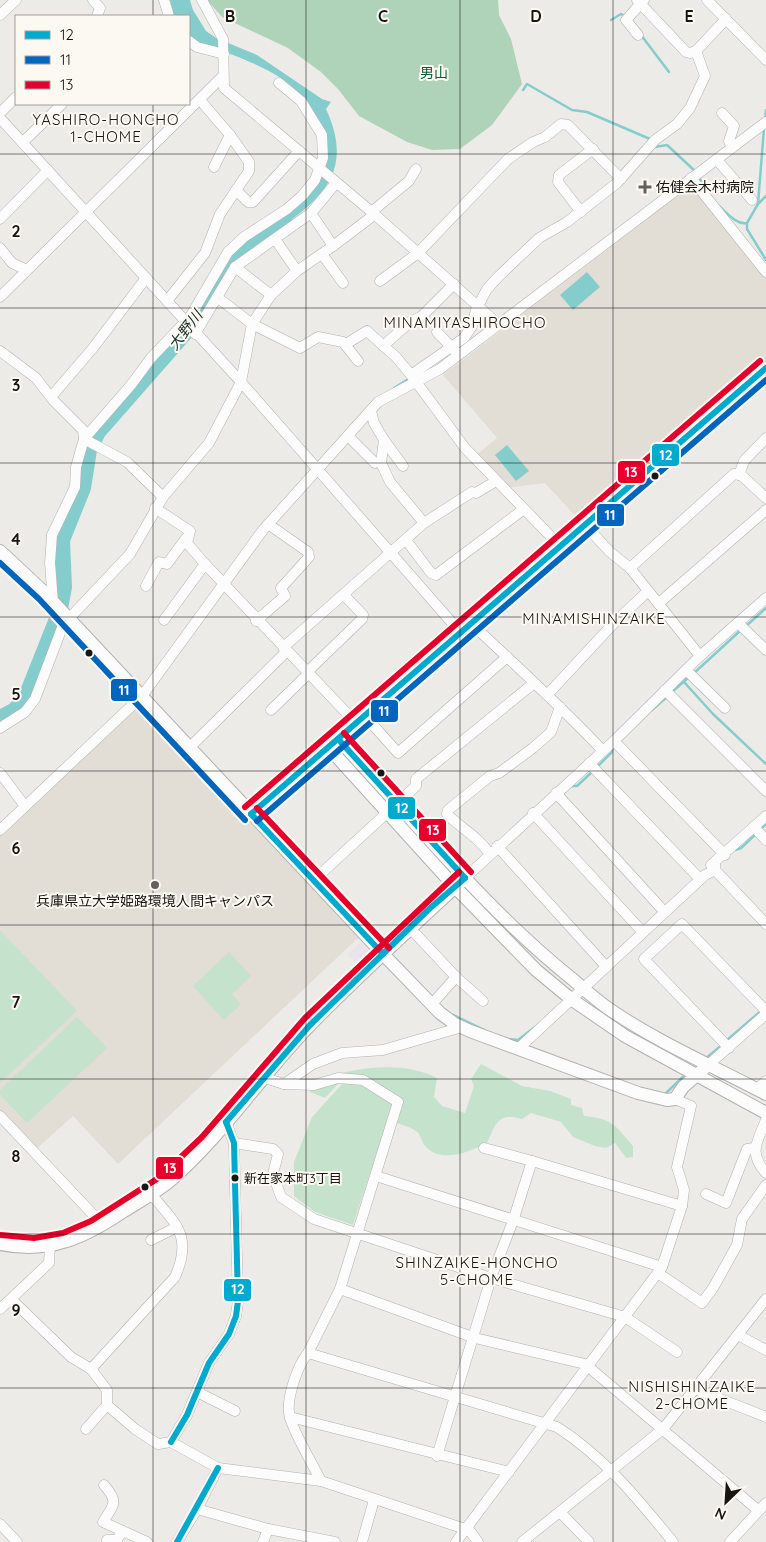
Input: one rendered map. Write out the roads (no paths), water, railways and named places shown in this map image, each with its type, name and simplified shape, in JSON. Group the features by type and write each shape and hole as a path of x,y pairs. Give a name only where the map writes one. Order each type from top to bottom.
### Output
{"street":[{"path":"0,15 16,0"},
{"path":"93,0 100,8 97,15"},
{"path":"164,0 169,15"},
{"path":"202,0 214,26 221,33 224,54 224,88 373,214 498,324"},
{"path":"708,0 766,60"},
{"path":"638,35 627,19 641,1 686,52 690,53 696,51 726,19"},
{"path":"190,41 197,47 224,54"},
{"path":"0,830 142,696 222,584 268,524 378,402 413,378 440,370 468,333 488,289 499,276 539,238 568,222 621,179 654,142 684,116 704,82 705,72 696,51"},
{"path":"0,296 223,76"},
{"path":"84,439 131,385 151,358 196,308 228,252 244,237 302,196 315,180 324,147 320,130 301,101 279,83"},
{"path":"0,113 15,98"},
{"path":"167,300 205,253 217,220 249,171 249,162 230,135 200,100"},
{"path":"23,142 61,105"},
{"path":"722,113 734,126 729,141 732,148"},
{"path":"0,118 167,300 195,334 240,382 461,633"},
{"path":"455,351 498,324 764,123"},
{"path":"380,281 418,253 508,159 545,137 561,124 568,124 621,179"},
{"path":"214,167 230,135"},
{"path":"581,212 558,182 559,175 592,149"},
{"path":"236,190 248,202 253,202 299,151"},
{"path":"717,160 752,200"},
{"path":"0,728 25,712 35,699 43,682 54,644 67,618 130,554 155,508 209,444 240,382 252,324 271,295 297,271 333,246 373,214 409,181 416,169"},
{"path":"0,219 48,170"},
{"path":"695,176 766,272"},
{"path":"195,334 235,267 311,213 336,183"},
{"path":"311,213 333,246"},
{"path":"275,239 297,271"},
{"path":"0,248 12,263 27,270"},
{"path":"322,254 343,283"},
{"path":"235,267 271,295"},
{"path":"51,397 93,348 146,278"},
{"path":"383,346 409,323 422,316 454,284"},
{"path":"217,297 252,324 300,348 318,337 346,344 358,361"},
{"path":"346,344 367,332 383,346 413,378 465,448 560,546"},
{"path":"437,332 455,351"},
{"path":"0,351 36,378 51,397 83,430 84,439 75,474 75,487 52,535 49,598"},
{"path":"252,814 766,368"},
{"path":"371,410 374,423 403,466"},
{"path":"348,436 375,463"},
{"path":"739,475 744,460 766,438"},
{"path":"84,439 127,462 163,497"},
{"path":"384,440 381,463 390,482 424,523"},
{"path":"630,568 734,474 739,475 766,497"},
{"path":"189,748 285,651 287,644 424,523 464,496 472,492 476,493 496,481"},
{"path":"146,586 159,562 167,564 190,531 155,508"},
{"path":"406,540 431,573 436,575 524,509"},
{"path":"659,603 766,510"},
{"path":"256,621 285,596 281,588 309,557 308,552 268,524"},
{"path":"585,525 611,553 630,568 700,656"},
{"path":"187,537 187,543 222,584 285,651 398,753 507,658"},
{"path":"0,551 49,598 383,954 448,1019 462,1027 518,1049 638,1093 667,1100 675,1099 691,1106 677,1167 684,1190 682,1206 660,1270 456,1542"},
{"path":"164,620 205,564"},
{"path":"548,694 614,623 648,590"},
{"path":"271,710 362,619 363,616 344,594"},
{"path":"0,1244 22,1247 50,1246 65,1243 103,1225 170,1181 206,1146 310,1025 493,849 556,793 593,767 603,751 617,744 689,673 700,656 741,627 766,598"},
{"path":"472,624 548,694 603,751"},
{"path":"741,627 766,650"},
{"path":"689,673 725,708"},
{"path":"314,880 416,786 416,779 534,683"},
{"path":"667,693 766,791"},
{"path":"560,707 551,732 499,773 490,776 448,810 447,814 455,822 476,835 493,849 603,962"},
{"path":"333,743 393,807 536,970 571,999 626,1036 766,1113"},
{"path":"617,744 725,855"},
{"path":"593,767 697,876"},
{"path":"0,773 25,806"},
{"path":"556,793 661,908"},
{"path":"533,814 639,928"},
{"path":"518,1049 587,983 593,980 624,947 725,855 759,833 766,816"},
{"path":"587,983 603,962 639,928 697,876 715,866"},
{"path":"715,866 766,924"},
{"path":"460,882 516,930 587,983 608,1008 652,1036 706,1066 763,1088"},
{"path":"675,1099 695,1075 729,1048 765,1010 682,924 644,959 729,1048"},
{"path":"410,928 483,1001"},
{"path":"432,1004 456,976"},
{"path":"284,1084 313,1064 342,1053 383,1050 462,1027"},
{"path":"265,1078 284,1084 314,1085 338,1078 363,1080 398,1102 340,1289 308,1353 302,1359 293,1383 290,1417 321,1481"},
{"path":"0,1116 103,1225"},
{"path":"766,1120 754,1148 758,1164 766,1173"},
{"path":"171,1442 197,1392 209,1363 229,1334 236,1316 238,1301 234,1143 226,1122"},
{"path":"234,1143 273,1149 278,1154 273,1174 281,1197 314,1219 491,1278 625,1317 677,1352"},
{"path":"484,1148 682,1206"},
{"path":"706,1194 726,1202 747,1149 754,1148"},
{"path":"437,1456 475,1338 491,1278 513,1221 532,1161"},
{"path":"376,1176 660,1270 702,1303 713,1288 736,1245 742,1219 766,1185"},
{"path":"91,1369 175,1277 183,1260 181,1237 177,1227 170,1214 151,1194"},
{"path":"151,1240 177,1227"},
{"path":"0,1309 49,1263 50,1246"},
{"path":"340,1289 475,1338 585,1364 662,1430 763,1507 730,1542"},
{"path":"11,1299 71,1357 91,1369 106,1390 107,1405 86,1429"},
{"path":"528,1540 662,1430 766,1299"},
{"path":"738,1335 766,1350"},
{"path":"308,1353 455,1398 547,1422 578,1440 612,1470 673,1542"},
{"path":"695,1389 766,1417"},
{"path":"197,1392 235,1411"},
{"path":"107,1405 134,1429 158,1444 171,1442 218,1468 321,1481 374,1500 466,1528 478,1542"},
{"path":"290,1417 437,1456 509,1472"},
{"path":"177,1542 197,1509 218,1468"},
{"path":"104,1485 113,1496 114,1503 103,1522 147,1542"},
{"path":"362,1542 374,1500"},
{"path":"197,1509 268,1529 335,1542"},
{"path":"560,1512 588,1542"},
{"path":"0,1524 17,1542"},
{"path":"263,1542 268,1529"},
{"path":"107,1540 117,1540 122,1531"}],"water":[{"path":"170,0 190,0 193,10 206,31 216,38 257,55 322,99 331,102 326,109 334,132 337,151 334,168 328,184 304,210 270,235 263,231 301,203 328,159 311,119 300,96 292,86 251,62 193,40 190,37 190,15 174,15"},
{"path":"587,272 600,287 573,310 560,295"},
{"path":"507,445 529,471 516,481 495,455"}],"waterway":[{"path":"611,20 621,14 625,16"},
{"path":"641,35 669,72"},
{"path":"523,90 527,84 572,110 587,112 650,139"},
{"path":"765,120 766,110"},
{"path":"764,128 758,204 747,223 747,229 766,260"},
{"path":"655,147 667,145 695,171"},
{"path":"698,176 708,192"},
{"path":"759,203 766,196"},
{"path":"719,206 735,220 747,223"},
{"name":"大野川","path":"0,718 15,710 26,697 59,614 64,587 62,540 83,488 89,450 98,432 192,325 229,262 240,251 284,221"},
{"path":"394,388 410,378"},
{"path":"745,627 766,608"},
{"path":"693,674 741,630"},
{"path":"672,692 689,677"},
{"path":"684,682 713,714 766,764"},
{"path":"652,710 668,696"},
{"path":"597,767 612,752 613,746"},
{"path":"570,786 577,786 593,771"},
{"path":"760,830 766,824"},
{"path":"735,850 741,848 756,834"},
{"path":"726,1041 762,1010"},
{"path":"453,1015 484,1030"},
{"path":"508,1039 518,1040 535,1027"},
{"path":"705,1059 722,1045"},
{"path":"665,1094 687,1073"}],"place":[{"name":"佑健会木村病院","path":"645,187"},
{"name":"兵庫県立大学姫路環境人間キャンパス","path":"155,885"},
{"name":"新在家本町3丁目","path":"235,1178"}],"district":[{"name":"YASHIRO-HONCHO 1-CHOME","path":"106,128"},
{"name":"MINAMIYASHIROCHO","path":"465,322"},
{"name":"MINAMISHINZAIKE","path":"594,618"},
{"name":"SHINZAIKE-HONCHO 5-CHOME","path":"477,1270"},
{"name":"NISHISHINZAIKE 2-CHOME","path":"692,1394"}],"park label":[{"name":"男山","path":"434,73"}]}
